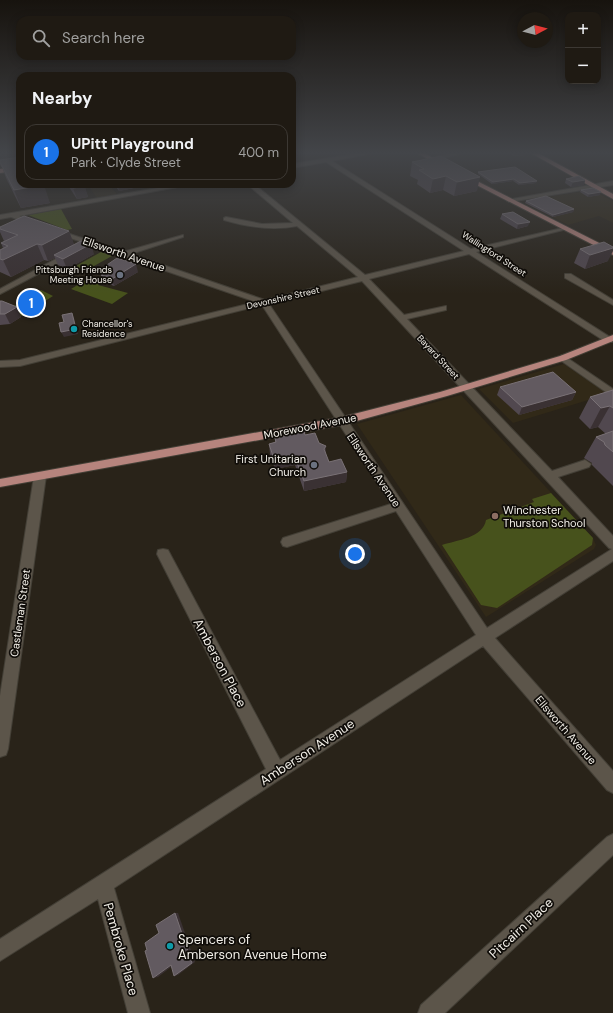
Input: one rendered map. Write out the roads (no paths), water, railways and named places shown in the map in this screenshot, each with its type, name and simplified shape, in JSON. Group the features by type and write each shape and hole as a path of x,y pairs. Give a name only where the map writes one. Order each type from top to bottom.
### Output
{"main road":[{"path":"509,200 613,253"},
{"name":"Morewood Avenue","path":"0,483 342,421 466,387 563,358 611,339"}],"street":[{"path":"0,217 102,199"},
{"name":"Bayard Street","path":"268,199 364,278 613,544"},
{"name":"Wallingford Street","path":"388,199 611,339"},
{"path":"509,200 513,199"},
{"name":"Ellsworth Avenue","path":"11,215 264,302 485,637 613,784"},
{"path":"226,219 272,227 298,224"},
{"name":"Devonshire Street","path":"0,364 20,363 565,228"},
{"path":"124,254 181,236"},
{"path":"0,292 91,243"},
{"path":"568,276 613,303"},
{"path":"402,318 442,308"},
{"path":"563,358 613,394"},
{"path":"550,476 585,464"},
{"name":"Castleman Street","path":"0,749 40,476"},
{"path":"287,542 398,506"},
{"name":"Amberson Place","path":"163,554 277,772"},
{"name":"Amberson Avenue","path":"0,951 613,554"},
{"name":"Pitcairn Place","path":"429,1013 613,843"},
{"name":"Pembroke Place","path":"103,884 139,1013"}],"place":[{"name":"Pittsburgh Friends Meeting House","path":"120,275"},
{"name":"UPitt Playground","path":"31,303"},
{"name":"Chancellor's Residence","path":"74,329"},
{"name":"First Unitarian Church","path":"314,465"},
{"name":"Winchester Thurston School","path":"495,516"},
{"name":"Spencers of Amberson Avenue Home","path":"170,946"}]}
